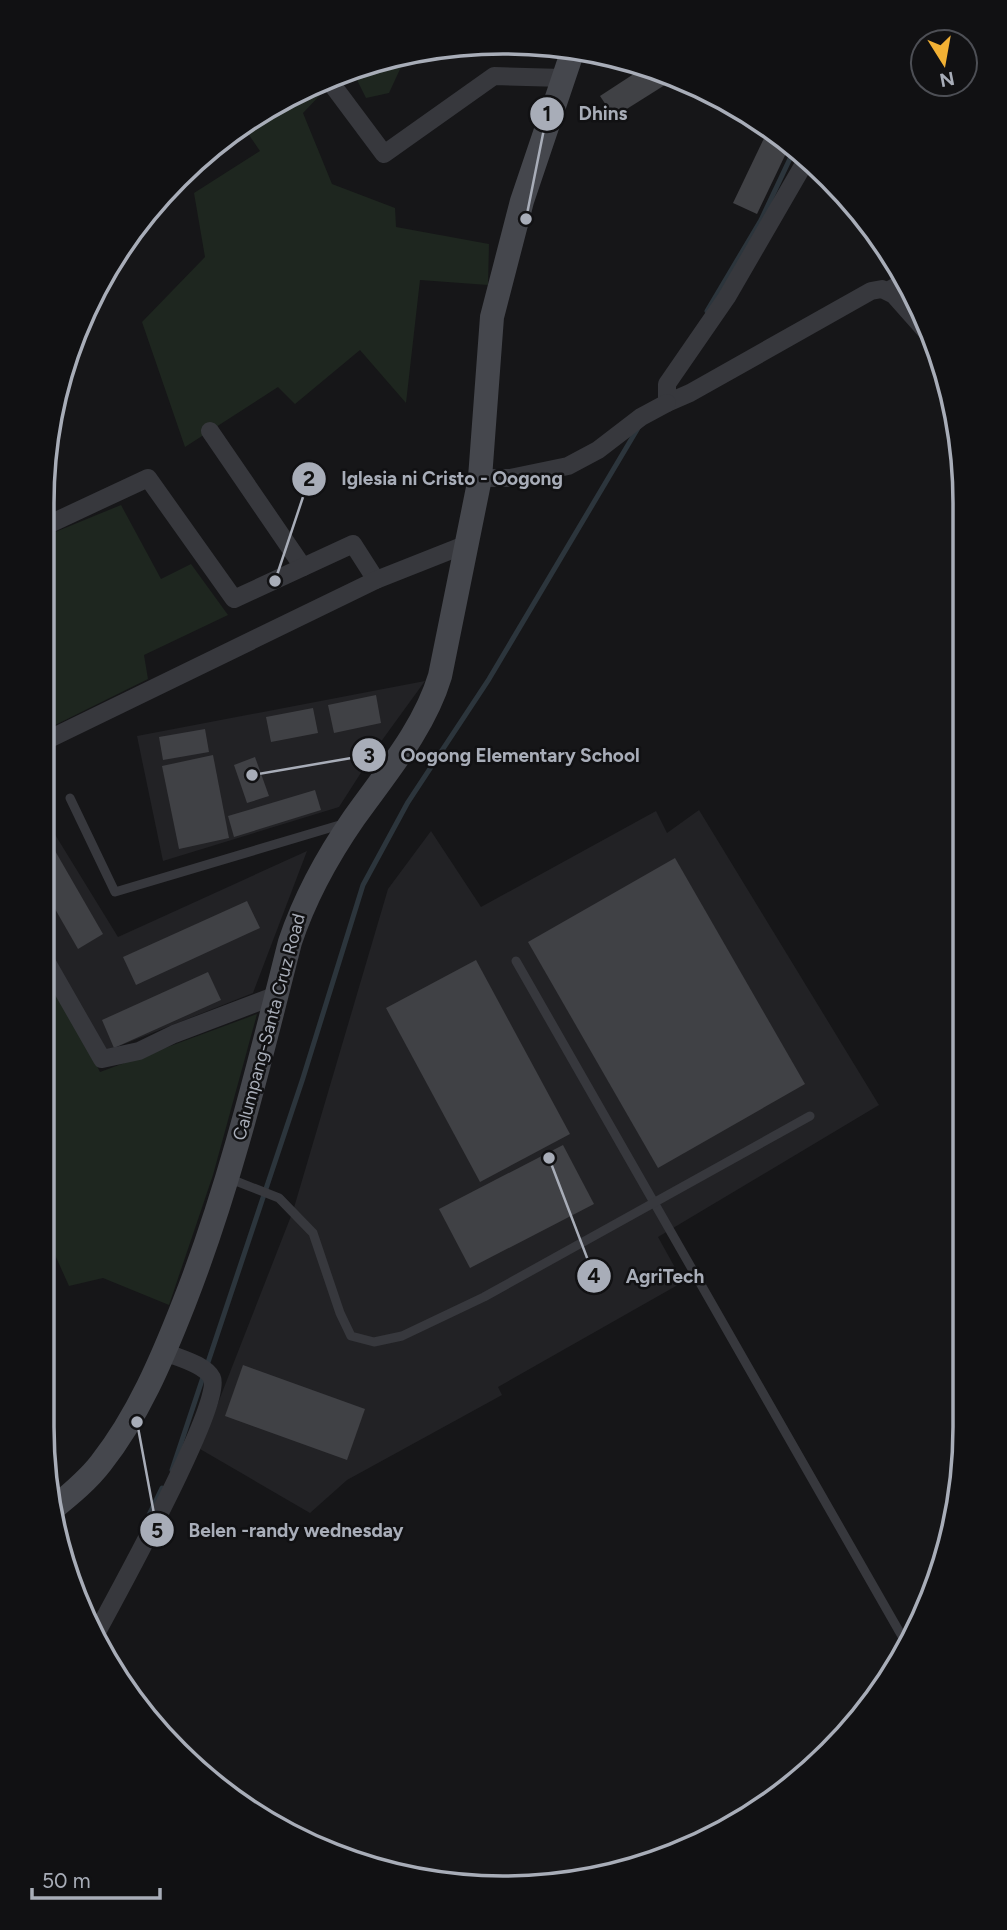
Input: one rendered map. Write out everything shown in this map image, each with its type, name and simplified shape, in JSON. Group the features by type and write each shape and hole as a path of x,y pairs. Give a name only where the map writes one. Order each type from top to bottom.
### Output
{"main road":[{"name":"Calumpang-Santa Cruz Road","path":"61,1502 100,1465 122,1434 165,1352 228,1178 290,942 302,906 325,863 410,740 433,699 480,478 492,317 522,201 570,59"}],"street":[{"path":"334,87 384,154 494,76 563,78"},
{"path":"664,405 667,384 727,297 802,168"},
{"path":"480,478 510,478 568,466 598,450 641,416 690,393 871,291 883,289 894,295 910,313"},
{"path":"210,431 303,567"},
{"path":"54,522 148,478 234,599 353,544 376,580"},
{"path":"54,737 376,580 467,544"},
{"path":"54,974 102,1059 139,1051 174,1034 277,995"},
{"path":"101,1625 162,1511 204,1416 213,1387 207,1373 165,1352"}],"lane":[{"path":"883,289 895,282"},
{"path":"70,798 115,892 352,821"},
{"path":"516,961 901,1635"},
{"path":"228,1178 271,1194 286,1205 313,1233 340,1313 351,1336 374,1342 402,1336 484,1297 810,1116"}],"shaded area":[{"path":"401,67 389,93 366,98 356,79"},
{"path":"322,93 303,113 332,184 395,208 396,227 489,244 488,285 420,280 406,403 360,350 295,404 278,387 185,447 142,322 205,257 194,193 260,151 248,134 279,114"},
{"path":"121,505 161,579 191,564 228,615 144,655 148,679 54,726 54,532"},
{"path":"425,681 380,743 339,807 163,861 137,736"},
{"path":"699,810 879,1105 658,1237 683,1282 498,1387 502,1395 347,1480 310,1513 200,1449 293,1211 388,889 431,831 481,907 656,811 667,833"},
{"path":"54,833 118,937 307,851 253,993 104,1052 54,959"},
{"path":"54,980 100,1072 257,1014 213,1175 169,1305 103,1278 69,1286 54,1253"}],"building":[{"path":"634,74 666,85 614,117 600,96"},
{"path":"764,138 786,154 757,214 733,203"},
{"path":"376,695 381,723 334,733 328,705"},
{"path":"313,708 318,733 271,742 266,717"},
{"path":"205,729 209,752 163,760 159,737"},
{"path":"213,755 229,838 179,849 162,766"},
{"path":"255,757 269,796 247,803 234,765"},
{"path":"315,790 321,810 234,837 228,816"},
{"path":"54,849 103,934 78,949 54,907"},
{"path":"675,858 805,1084 658,1168 528,942"},
{"path":"247,901 260,928 136,985 123,957"},
{"path":"476,960 570,1134 480,1182 386,1008"},
{"path":"208,972 221,1000 114,1048 102,1020"},
{"path":"563,1145 594,1204 470,1268 439,1209"},
{"path":"243,1365 365,1409 347,1460 225,1416"}],"waterway":[{"path":"707,311 761,220 790,158"},
{"path":"172,1470 303,1078 363,885 408,802 489,679 638,428"},
{"path":"145,1523 162,1488"}],"place":[{"name":"Dhins","path":"526,219"},
{"name":"Iglesia ni Cristo - Oogong","path":"275,581"},
{"name":"Oogong Elementary School","path":"252,775"},
{"name":"AgriTech","path":"549,1158"},
{"name":"Belen -randy wednesday","path":"137,1422"}]}
